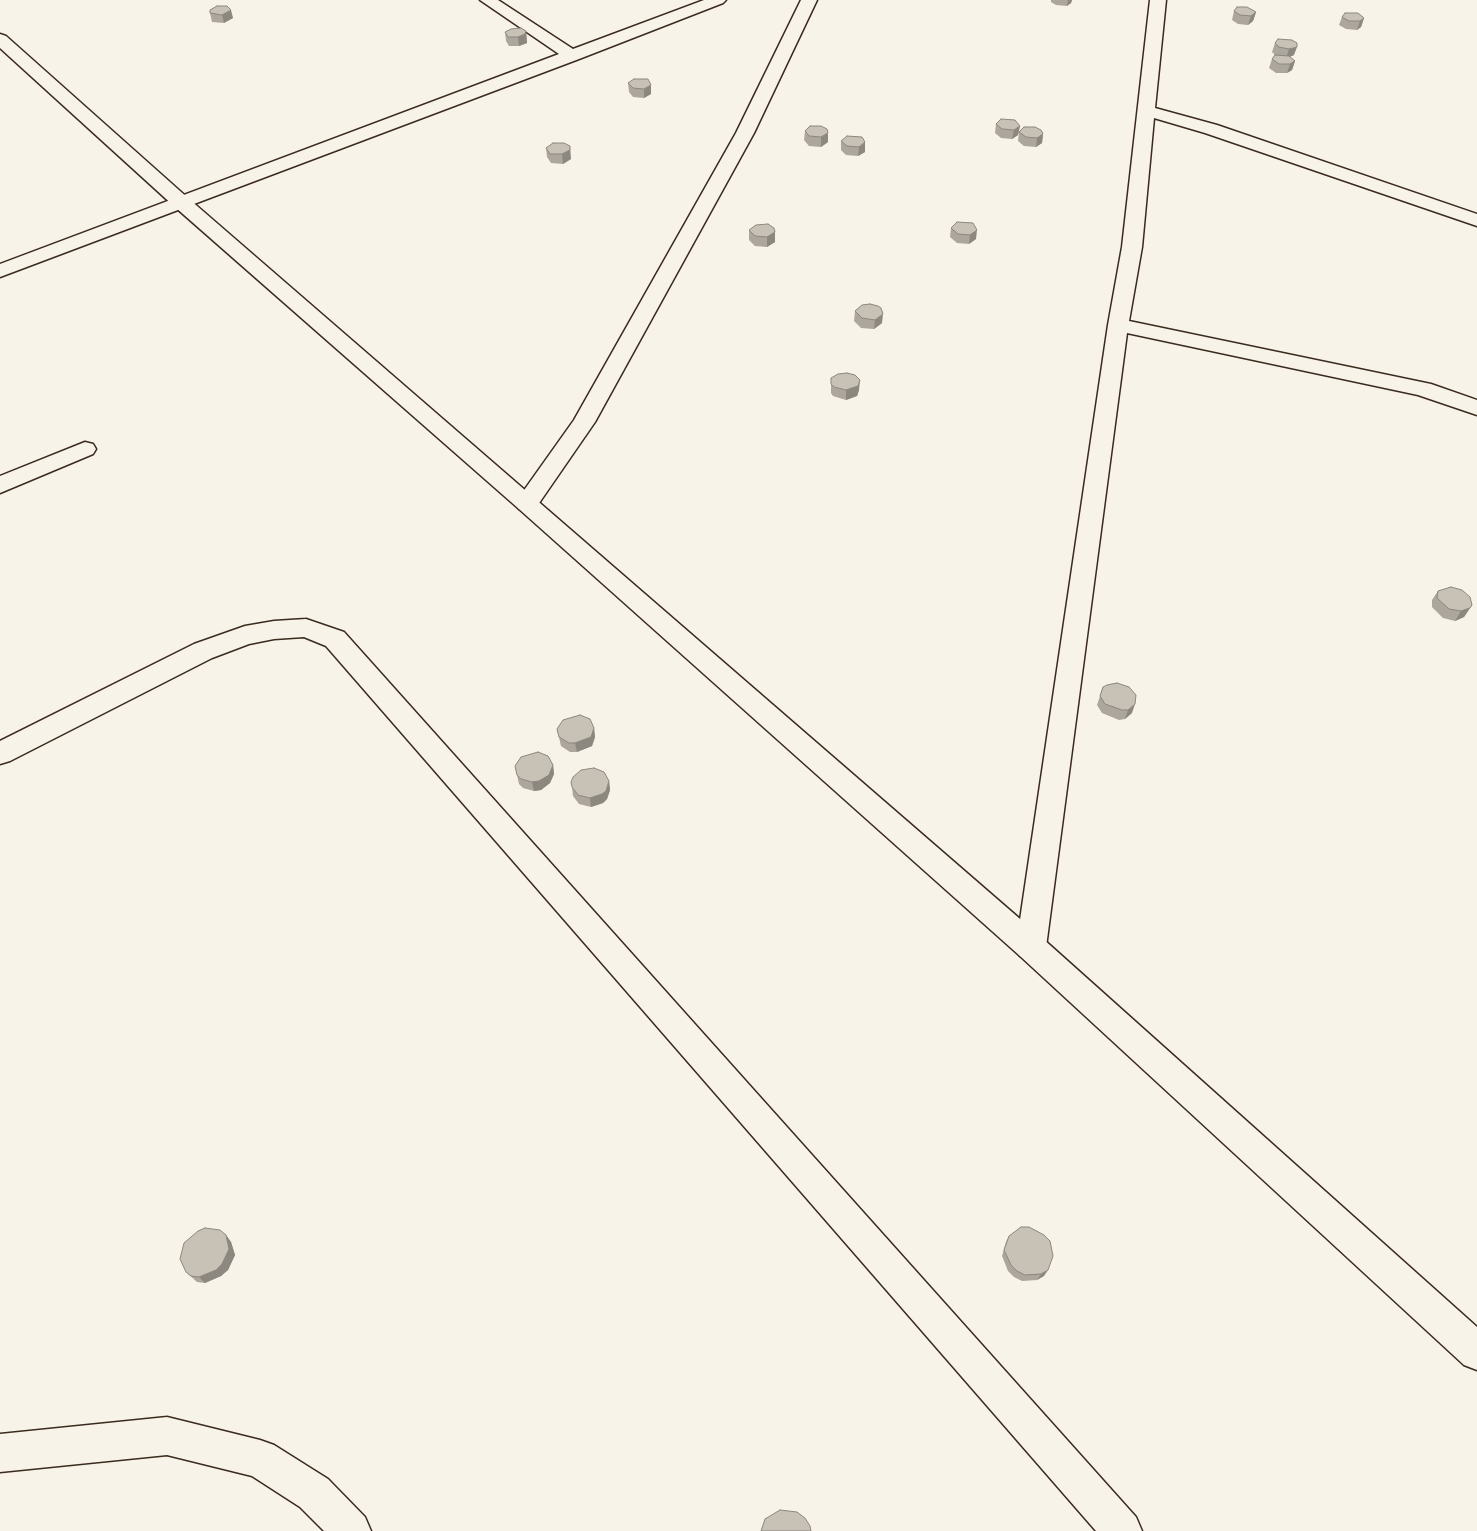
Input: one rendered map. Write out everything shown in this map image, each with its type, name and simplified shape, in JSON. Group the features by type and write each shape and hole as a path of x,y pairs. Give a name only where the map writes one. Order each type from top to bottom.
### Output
{"street":[{"path":"488,0 573,56"},
{"path":"0,271 718,0"},
{"path":"527,503 584,422 744,133 809,0"},
{"path":"1030,946 1118,324 1132,247 1158,0"},
{"path":"0,39 182,203 527,503 1030,946 1477,1352"},
{"path":"1145,110 1211,129 1477,220"},
{"path":"1118,324 1423,389 1477,408"},
{"path":"0,485 85,449"},
{"path":"0,753 203,650 245,635 274,630 306,628 335,639 1122,1531"},
{"path":"0,1453 167,1436 260,1459 314,1493 351,1531"}],"building":[{"path":"217,6 227,6 231,10 222,15 210,13 210,10"},
{"path":"1237,7 1247,7 1256,12 1251,16 1240,15 1234,11"},
{"path":"1345,13 1358,13 1364,18 1360,21 1349,21 1342,17"},
{"path":"521,28 526,31 525,34 518,37 508,37 505,32 511,29"},
{"path":"1278,39 1292,40 1297,43 1297,47 1289,49 1279,47 1275,43"},
{"path":"1275,55 1289,56 1295,61 1290,64 1279,64 1272,59"},
{"path":"634,79 648,79 651,85 644,89 633,88 628,83"},
{"path":"1001,119 1015,120 1020,126 1014,130 1002,129 996,124"},
{"path":"810,126 821,126 827,129 828,133 821,137 809,136 805,131"},
{"path":"1024,127 1035,127 1041,130 1043,134 1037,138 1026,137 1019,132"},
{"path":"847,136 862,137 865,142 859,147 847,146 841,141"},
{"path":"553,143 564,143 570,146 570,150 562,154 550,154 546,148"},
{"path":"957,222 973,223 977,230 970,235 958,234 951,228"},
{"path":"768,224 774,228 775,232 767,237 755,236 749,230 756,225"},
{"path":"870,304 881,308 883,314 875,320 862,318 855,311 862,305"},
{"path":"847,373 855,375 860,380 858,386 846,390 834,387 831,384 831,378 838,374"},
{"path":"1451,587 1462,590 1470,597 1472,605 1470,608 1461,611 1449,609 1437,598 1438,591"},
{"path":"1117,683 1129,687 1136,695 1135,704 1128,710 1122,710 1105,704 1100,696 1103,687"},
{"path":"580,715 590,719 594,728 591,737 575,743 569,743 559,737 557,729 563,720"},
{"path":"538,752 548,756 553,765 549,775 539,781 532,782 521,779 517,775 515,766 521,757"},
{"path":"594,768 604,772 609,781 606,791 590,798 578,795 572,787 573,777 581,770"},
{"path":"1021,1227 1029,1227 1044,1235 1050,1241 1053,1256 1048,1270 1041,1274 1025,1275 1017,1271 1011,1265 1004,1250 1009,1236"},
{"path":"205,1228 220,1230 226,1235 229,1249 222,1264 216,1270 199,1277 191,1276 186,1272 180,1259 184,1243 198,1231"},
{"path":"780,1510 797,1512 805,1518 811,1531 761,1531 765,1519"}]}
